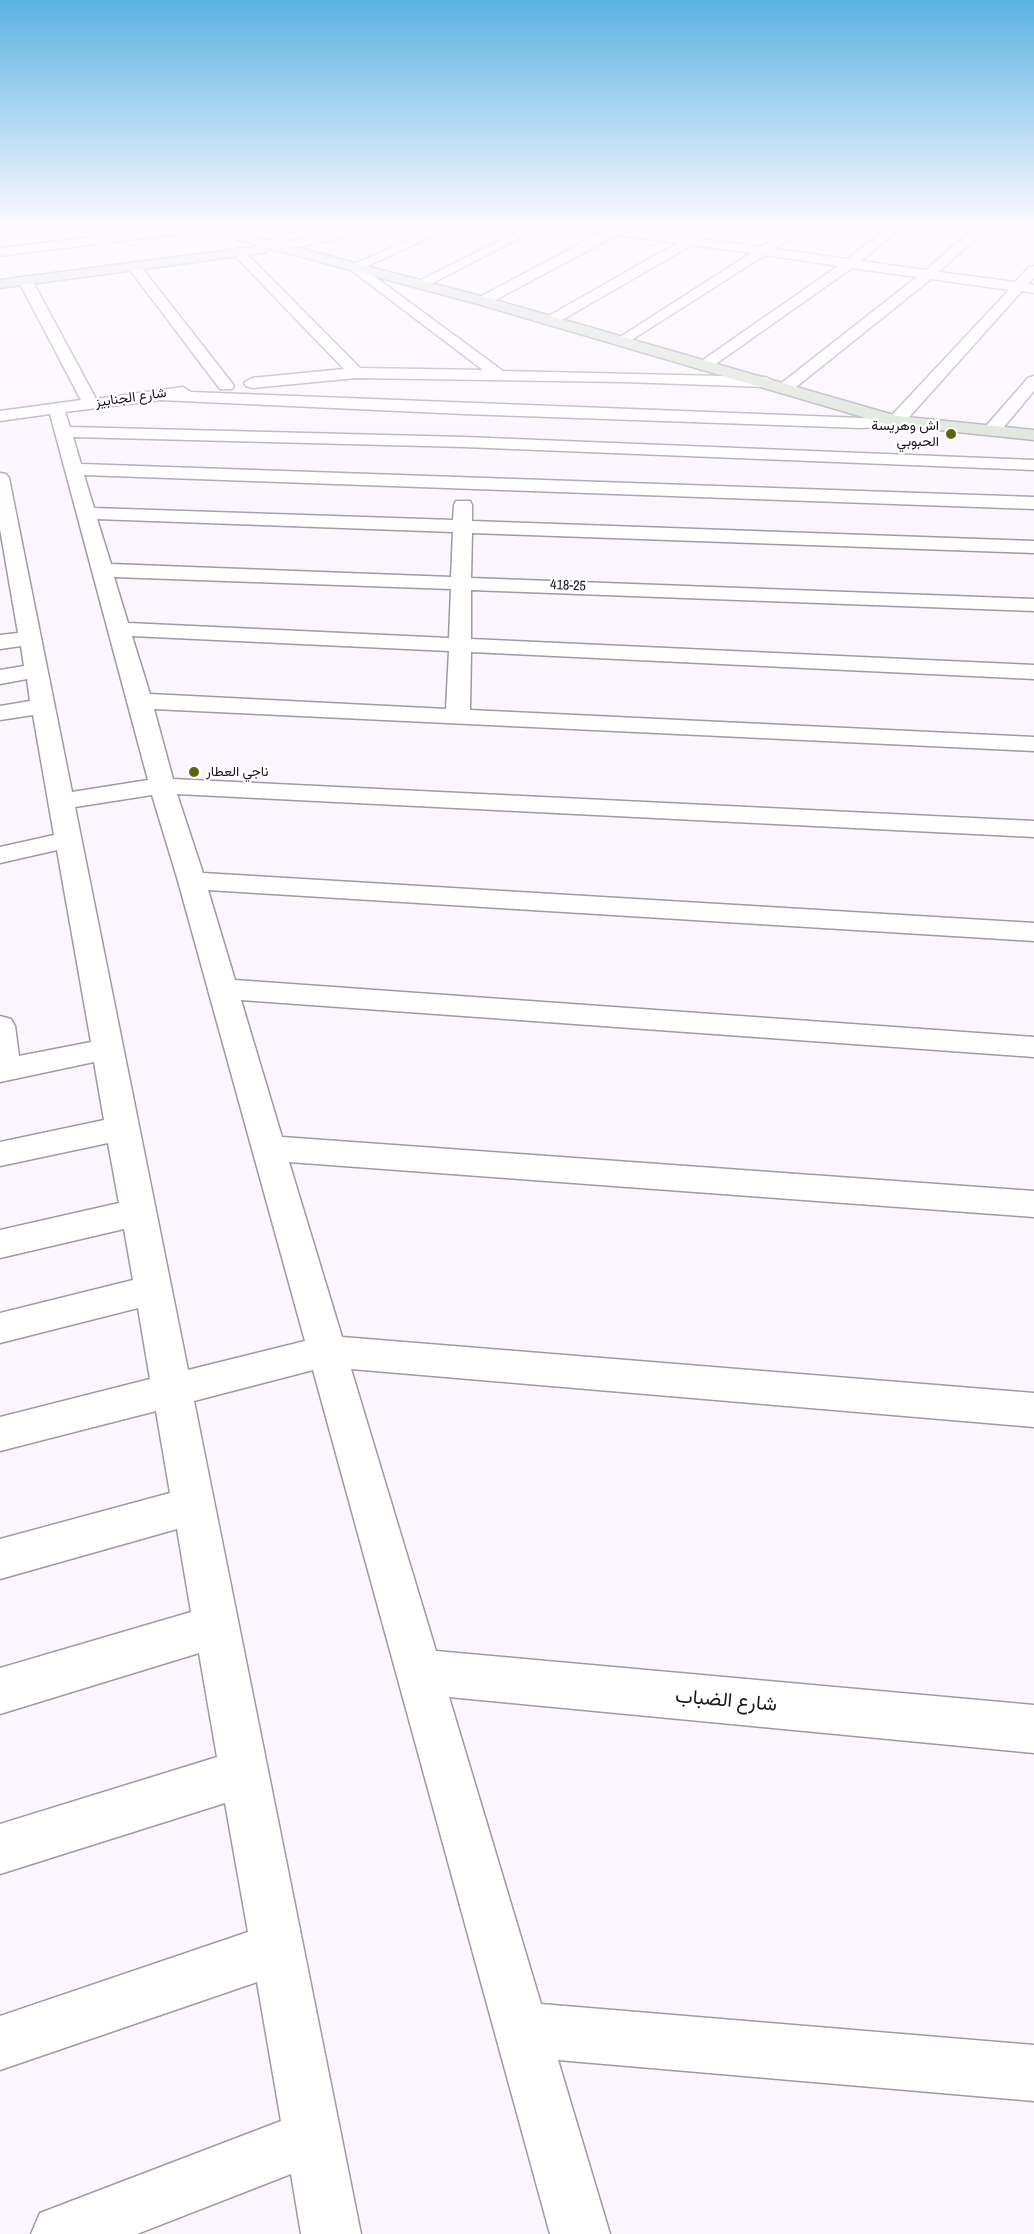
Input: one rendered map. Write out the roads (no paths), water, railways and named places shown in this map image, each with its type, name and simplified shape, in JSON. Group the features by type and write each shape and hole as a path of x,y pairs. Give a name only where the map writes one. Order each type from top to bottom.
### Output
{"street":[{"path":"52,330 91,404"},
{"path":"183,330 226,386"},
{"path":"314,330 356,373"},
{"path":"439,330 499,375"},
{"path":"582,330 896,421"},
{"path":"622,342 640,330"},
{"path":"705,365 754,330"},
{"path":"784,388 857,330"},
{"path":"896,421 979,330"},
{"path":"624,377 656,364 667,354"},
{"name":"شارع الجنابيز","path":"0,416 226,386 356,373 624,377 766,382"},
{"path":"458,716 465,374"},
{"path":"992,430 1034,381"},
{"path":"160,395 464,409 862,423 896,421 1034,435"},
{"path":"56,408 162,786 192,881 580,2234"},
{"path":"63,432 464,442 1034,465"},
{"path":"73,469 1034,503"},
{"path":"86,513 1034,547"},
{"name":"418-25","path":"102,570 1034,605"},
{"path":"0,713 10,572"},
{"path":"10,572 61,801 331,2234"},
{"path":"119,629 1034,672"},
{"path":"140,701 1034,744"},
{"path":"61,801 162,786 1034,830"},
{"path":"0,855 68,840"},
{"path":"192,881 1034,932"},
{"path":"223,989 1034,1047"},
{"path":"0,1026 3,1070 108,1049"},
{"path":"0,1154 122,1128"},
{"path":"268,1148 1034,1204"},
{"path":"0,1244 139,1212"},
{"path":"0,1328 153,1290"},
{"path":"0,1434 326,1351 1034,1410"},
{"path":"0,1559 194,1506"},
{"path":"0,1692 217,1626"},
{"name":"شارع الضباب","path":"418,1672 1034,1729"},
{"path":"0,1849 245,1773"},
{"path":"0,2043 277,1949"},
{"path":"522,2030 1034,2073"},
{"path":"61,2234 313,2137"}],"place":[{"name":"اش وهريسة الحبوبي","path":"951,434"},
{"name":"ناجي العطار","path":"194,772"}]}
